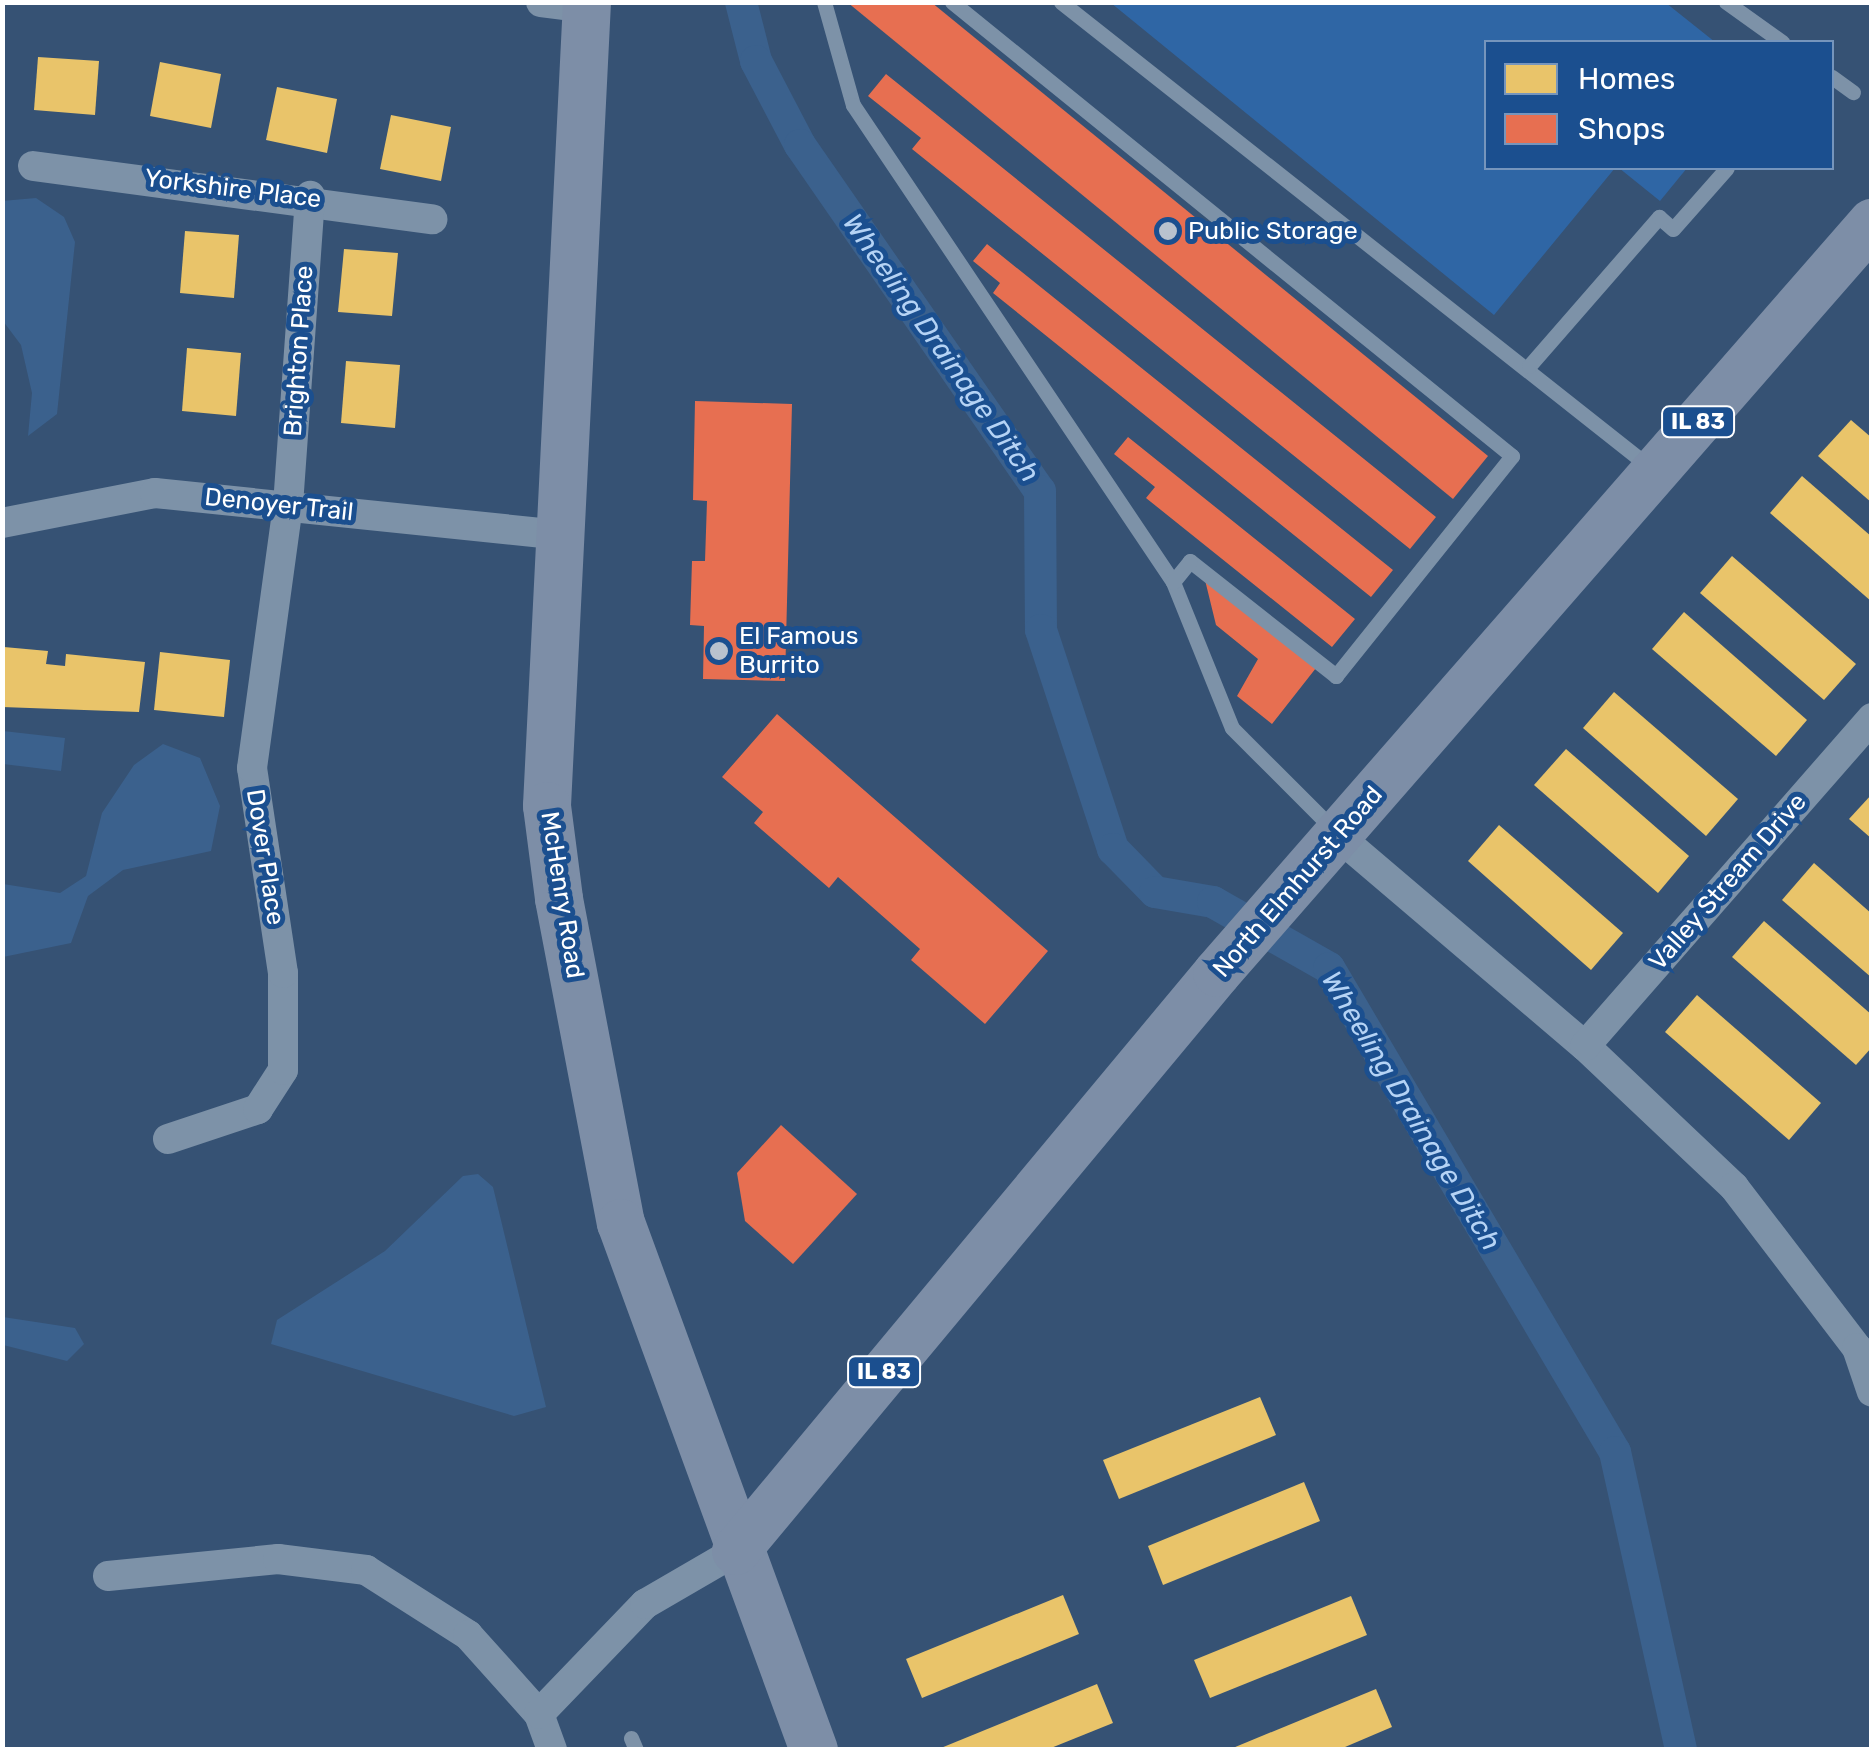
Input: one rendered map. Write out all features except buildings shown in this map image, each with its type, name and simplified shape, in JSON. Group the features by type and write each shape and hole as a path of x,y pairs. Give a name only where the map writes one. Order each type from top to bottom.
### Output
{"main road":[{"name":"McHenry Road","path":"587,6 547,806 559,899 621,1223 736,1551 814,1750"},
{"name":"North Elmhurst Road","path":"736,1551 1137,1068 1872,223"}],"street":[{"path":"541,2 587,6"},
{"name":"Yorkshire Place","path":"34,166 310,196 432,219"},
{"name":"Brighton Place","path":"288,505 310,196"},
{"name":"Denoyer Trail","path":"2,523 156,494 558,535"},
{"name":"Dover Place","path":"168,1139 258,1109 282,1070 283,973 252,768 288,505"},
{"name":"Valley Stream Drive","path":"1585,1046 1872,718"},
{"path":"1338,836 1585,1046 1734,1187 1864,1343 1872,1392"},
{"path":"538,1714 645,1604 736,1551"},
{"path":"108,1576 278,1560 366,1570 468,1635 538,1714 552,1750"}],"lane":[{"path":"824,2 853,105 1173,582 1232,728 1300,788 1338,836"},
{"path":"952,2 1512,456 1336,676 1190,561 1173,582"},
{"path":"1062,2 1529,366 1656,471"},
{"path":"1726,2 1779,40"},
{"path":"1834,78 1853,92 1834,96"},
{"path":"1529,366 1659,217 1674,229 1725,170"}],"shaded area":[{"path":"1111,3 1666,3 1712,40 1484,40 1484,170 1613,170 1494,315"},
{"path":"1621,170 1685,170 1660,201"},
{"path":"36,198 64,217 75,242 57,414 28,436 32,393 21,345 3,321 2,201"},
{"path":"3,731 65,738 61,771 3,764"},
{"path":"163,744 200,758 220,806 211,851 123,870 88,896 71,943 3,957 3,884 60,893 86,876 102,813 134,765"},
{"path":"478,1174 493,1187 546,1407 514,1416 271,1344 277,1320 385,1251 463,1176"},
{"path":"3,1317 75,1328 84,1344 67,1361 3,1345"}],"waterway":[{"name":"Wheeling Drainage Ditch","path":"741,2 756,61 800,145 1040,491 1041,630 1113,849 1155,892 1213,902 1329,968 1615,1452 1681,1750"}],"place":[{"name":"Public Storage","path":"1168,231"},
{"name":"El Famous Burrito","path":"719,651"}]}
